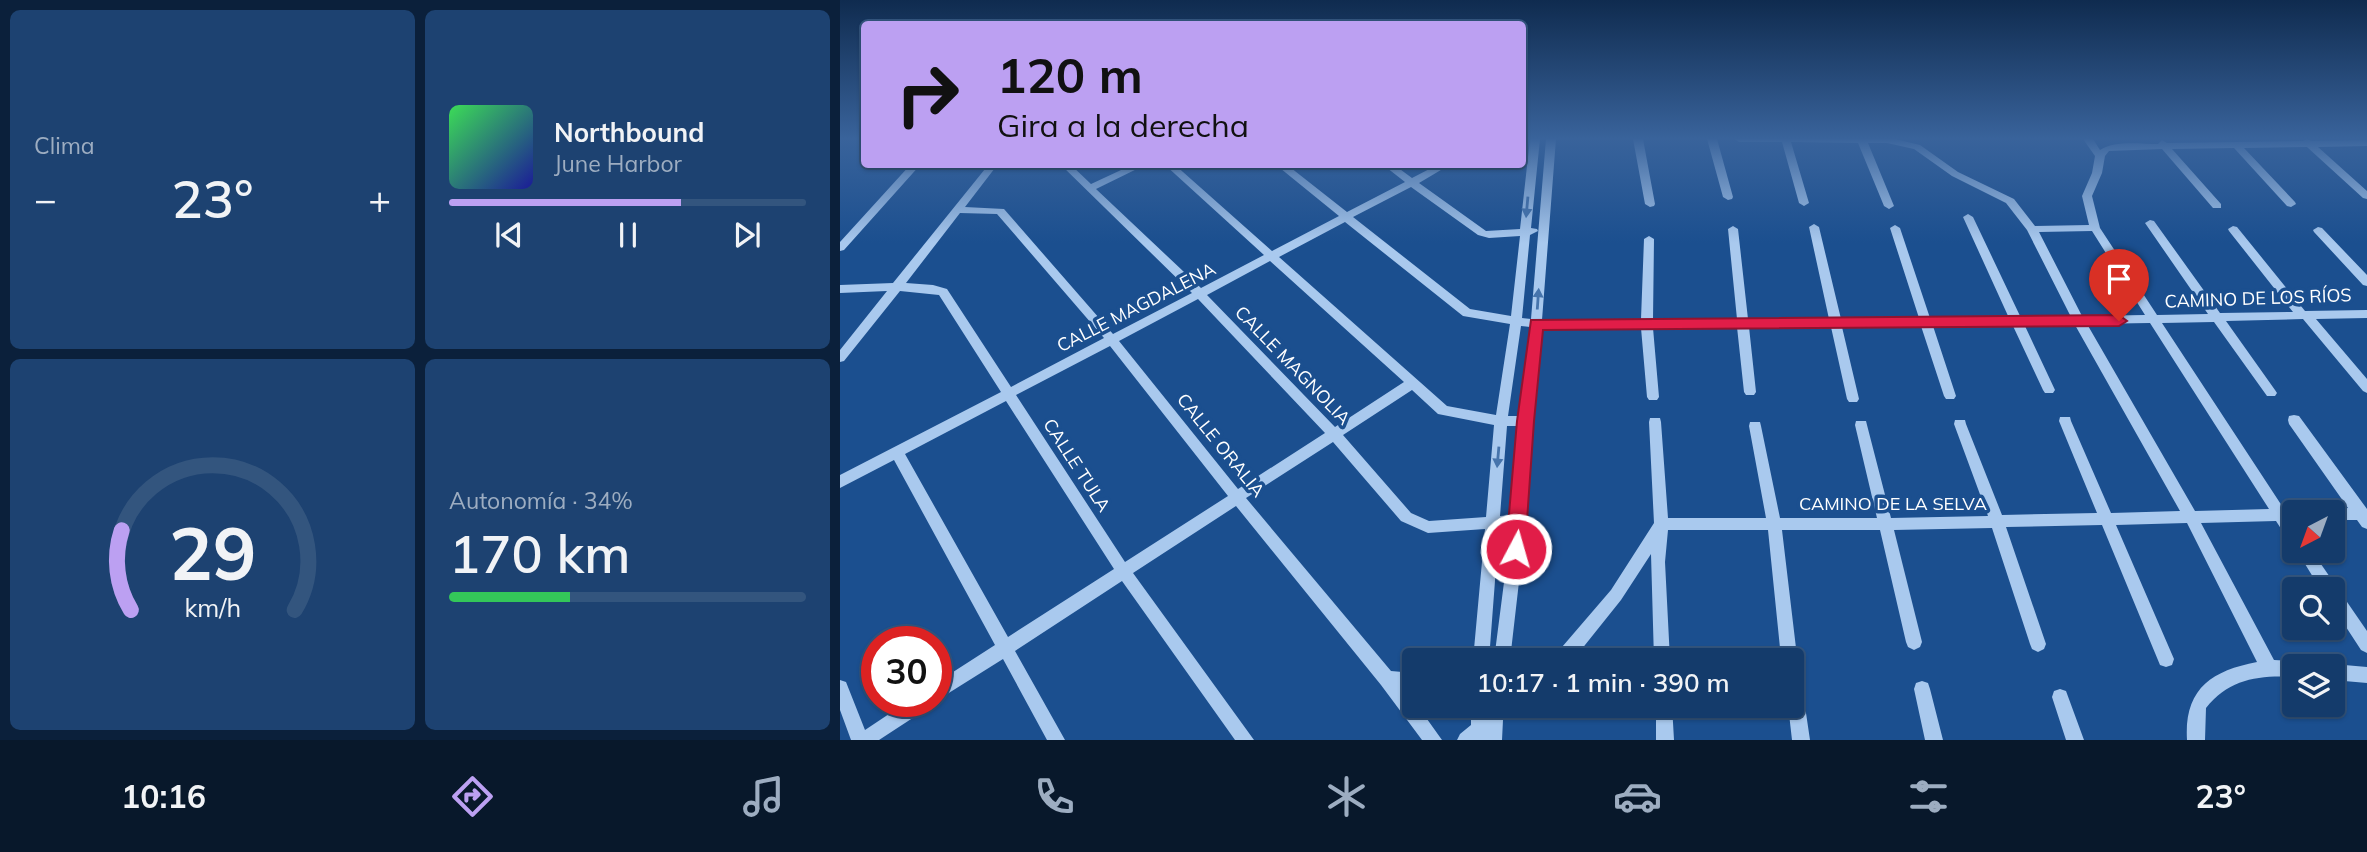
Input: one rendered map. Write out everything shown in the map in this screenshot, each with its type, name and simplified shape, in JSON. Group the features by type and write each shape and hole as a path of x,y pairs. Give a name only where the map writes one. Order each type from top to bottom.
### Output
{"street":[{"path":"840,248 908,174"},
{"path":"840,358 987,174"},
{"name":"CALLE MAGNOLIA","path":"1075,174 1200,294 1335,435 1406,517 1428,527 1519,521"},
{"path":"1091,188 1122,174"},
{"path":"1179,174 1443,410 1501,421 1525,421"},
{"name":"CAMINO DE LOS RÍOS","path":"1291,174 1467,313 1516,322 2016,322 2367,314"},
{"path":"1398,174 1482,233 1489,235 1544,230"},
{"name":"CALLE MAGDALENA","path":"840,482 1430,174"},
{"path":"1482,648 1501,421 1516,322 1525,232 1524,174"},
{"path":"1503,648 1519,521 1525,421 1548,174"},
{"path":"1644,174 1650,204"},
{"path":"1722,174 1728,197"},
{"path":"1796,174 1804,203"},
{"path":"1876,174 1889,206"},
{"path":"1957,174 2010,201 2032,229 2079,321 2191,517 2268,666"},
{"path":"2096,174 2087,196 2095,228 2282,508"},
{"path":"2189,174 2217,206"},
{"path":"2262,174 2291,204"},
{"path":"2342,174 2367,196"},
{"name":"CALLE ORALIA","path":"958,210 1000,211 1112,340 1387,679 1433,740"},
{"path":"1968,217 2049,390"},
{"path":"2151,223 2272,393"},
{"path":"1814,227 1853,399"},
{"path":"1895,228 1950,396"},
{"path":"2032,229 2095,228"},
{"path":"1733,229 1750,392"},
{"path":"2233,229 2367,388"},
{"path":"2318,230 2367,282"},
{"path":"1649,240 1647,324 1653,397"},
{"name":"CALLE TULA","path":"840,289 937,289 943,292 1122,569 1245,740"},
{"path":"952,683 1122,569 1414,382"},
{"path":"2065,421 2166,659"},
{"path":"2294,421 2365,517"},
{"path":"1655,422 1661,524 1658,562 1662,648"},
{"path":"1960,424 1997,521 2038,644"},
{"path":"1861,425 1914,642"},
{"path":"1755,426 1774,523 1788,648"},
{"path":"897,452 1056,740"},
{"name":"CAMINO DE LA SELVA","path":"1661,524 1884,524 2282,515"},
{"path":"2345,515 2365,517"},
{"path":"1573,648 1597,622 1641,561 1661,524"},
{"path":"2345,612 2367,645"},
{"path":"2196,740 2199,704 2220,682 2268,666 2282,667"},
{"path":"2345,673 2367,675"},
{"path":"1387,679 1402,680"},
{"path":"840,688 862,740 898,717"},
{"path":"1922,689 1934,740"},
{"path":"2060,697 2075,740"},
{"path":"1482,718 1486,736"},
{"path":"1486,736 1495,718"},
{"path":"1664,718 1665,740"},
{"path":"1798,718 1801,740"},
{"path":"1466,740 1486,736"}],"route":[{"path":"1516,549 1525,421 1536,324 2119,321"}]}
